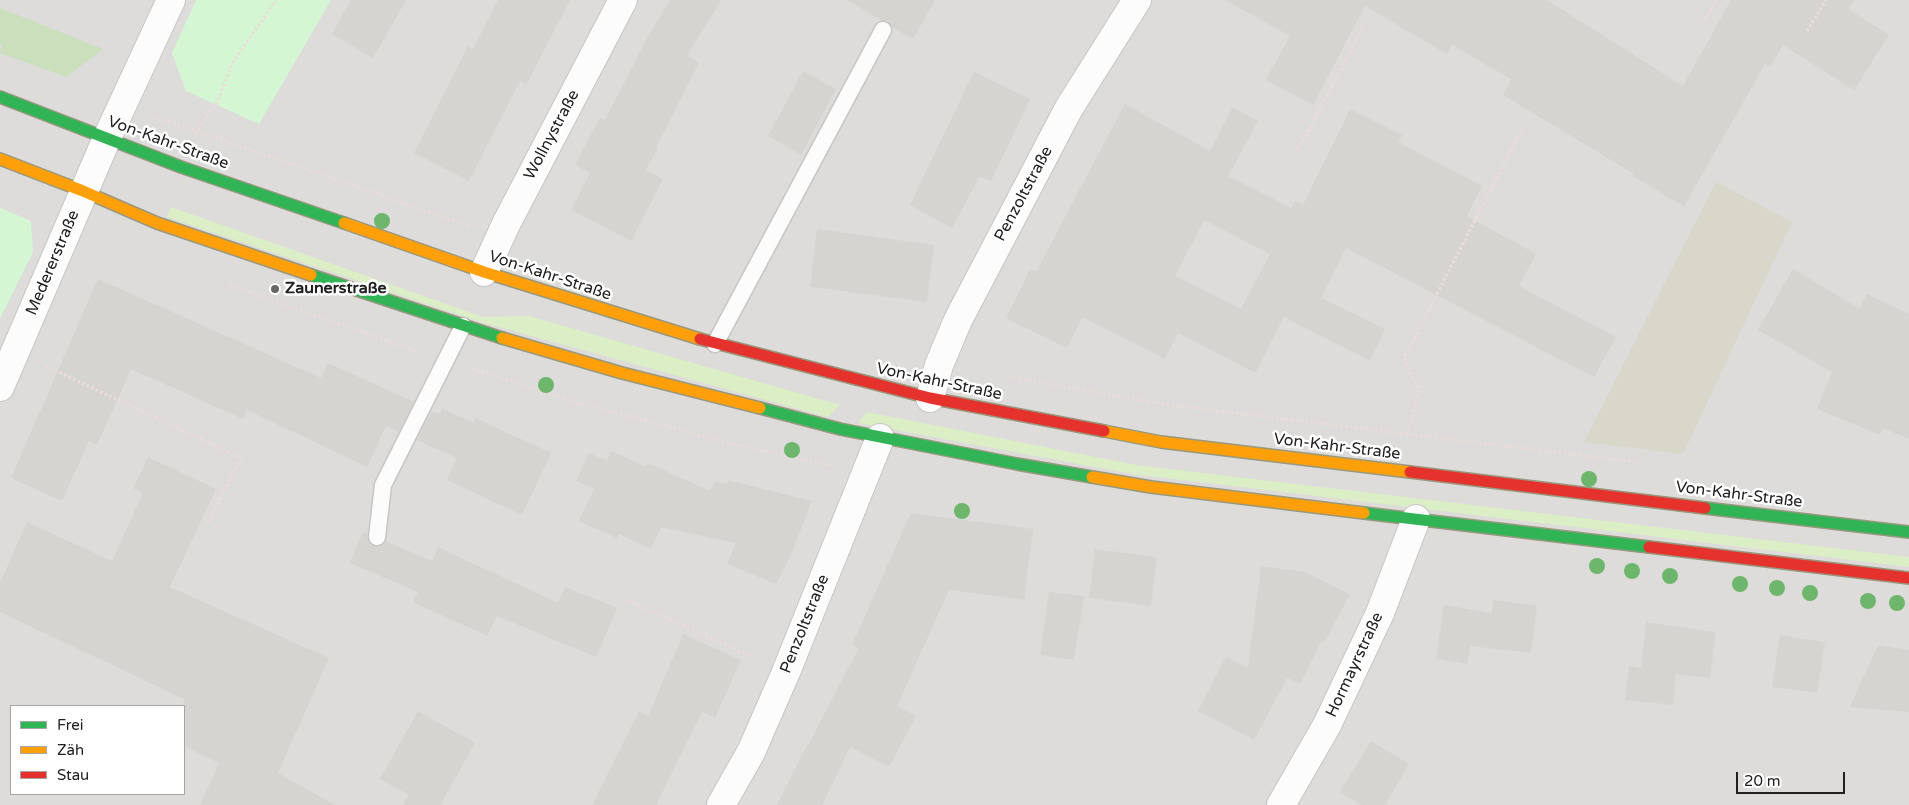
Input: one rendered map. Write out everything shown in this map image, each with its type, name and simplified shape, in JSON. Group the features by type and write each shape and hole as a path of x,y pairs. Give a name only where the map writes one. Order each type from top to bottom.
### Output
{"main road":[{"name":"Von-Kahr-Straße","path":"0,97 181,167 484,272 716,344 930,398 1161,442 1909,532"},
{"path":"0,159 83,191 157,223 463,326 737,404 880,438 1151,487 1909,578"}],"street":[{"path":"106,138 171,0"},
{"name":"Wollnystraße","path":"484,272 506,224 624,0"},
{"name":"Penzoltstraße","path":"930,398 939,365 958,320 1070,108 1138,0"},
{"name":"Medererstraße","path":"0,387 106,138"},
{"name":"Penzoltstraße","path":"721,805 751,752 786,672 880,438"},
{"name":"Hormayrstraße","path":"1281,805 1327,725 1380,613 1416,519"}],"lane":[{"path":"716,344 883,30"},
{"path":"377,537 383,485 463,326"}],"path":[{"path":"181,167 197,130 216,104 233,62 276,0"},
{"path":"1705,19 1716,0"},
{"path":"1808,31 1826,0"},
{"path":"1294,153 1307,134 1364,26"},
{"path":"1402,471 1407,435 1419,389 1404,358 1524,124"},
{"path":"16,351 241,458 207,524"},
{"path":"628,602 786,672"}],"shaded area":[{"path":"0,0 1909,0 1909,805 0,805"},
{"path":"1716,182 1792,222 1683,454 1584,442"}],"green space":[{"path":"196,0 331,0 259,124 186,91 172,53"},
{"path":"0,8 103,49 66,77 0,53 2,44 0,43"},
{"path":"171,207 483,317 529,316 840,405 828,417 481,322 167,217"},
{"path":"0,208 31,221 33,252 0,319"},
{"path":"867,412 1136,465 1909,557 1909,567 1133,474 858,423"}],"building":[{"path":"351,0 406,0 373,58 332,34"},
{"path":"498,0 570,0 526,85 520,81 469,181 414,153 468,46 473,49"},
{"path":"670,0 721,0 687,56 699,63 646,170 663,179 631,241 571,210 590,173 575,165 600,118 605,120 651,31"},
{"path":"847,0 935,0 913,39 892,27 888,21 881,20"},
{"path":"1225,0 1547,0 1683,86 1731,0 1854,0 1848,9 1889,35 1854,90 1783,45 1770,67 1765,64 1684,206 1632,176 1634,174 1503,95 1511,79 1452,45 1447,54 1365,6 1313,105 1266,80 1290,36"},
{"path":"803,71 836,89 801,155 768,136"},
{"path":"974,72 1030,99 991,181 980,176 952,228 910,205"},
{"path":"1125,104 1210,151 1233,107 1258,121 1228,176 1291,208 1295,201 1303,205 1350,109 1402,135 1398,142 1482,186 1467,216 1536,254 1519,286 1616,337 1594,377 1346,248 1321,298 1385,329 1370,360 1284,317 1255,373 1178,333 1165,359 1082,317 1067,348 1006,318 1030,269 1036,272","holes":["1204,220 1270,254 1241,309 1175,276"]},
{"path":"817,229 934,245 927,302 810,287"},
{"path":"1793,269 1860,309 1867,294 1909,314 1909,439 1883,428 1880,435 1817,409 1832,372 1758,330"},
{"path":"98,279 321,378 328,363 414,402 399,432 386,426 367,467 247,410 243,419 131,369 97,445 89,441 62,501 11,478"},
{"path":"442,408 473,423 476,418 551,453 522,515 447,480 457,458 417,440 432,411 440,414"},
{"path":"611,451 646,467 648,463 710,491 714,482 727,484 728,480 812,501 790,557 776,584 727,564 736,543 661,527 651,549 619,534 617,538 579,521 594,489 576,481 589,453 607,461"},
{"path":"148,457 216,489 170,587 329,658 278,773 335,805 200,805 219,763 185,746 184,699 0,612 0,583 27,522 112,561 143,493 133,488"},
{"path":"911,513 1033,529 1024,600 949,590 897,706 916,716 889,767 850,747 822,805 777,805 859,648 852,645"},
{"path":"363,532 367,533 371,545 380,546 386,541 432,561 438,547 558,603 565,587 617,608 596,657 497,616 487,636 413,602 418,592 350,563"},
{"path":"1095,549 1157,557 1151,606 1089,598"},
{"path":"1261,566 1305,572 1350,594 1325,641 1322,640 1300,684 1287,678 1254,740 1198,711 1226,657 1248,668"},
{"path":"1049,592 1084,596 1074,660 1040,655"},
{"path":"1493,600 1537,606 1531,653 1470,646 1467,664 1436,659 1444,605 1492,613"},
{"path":"1646,622 1716,632 1710,678 1676,674 1673,705 1625,700 1629,666 1641,668"},
{"path":"683,634 741,660 715,718 702,712 656,805 592,805 639,711 648,716"},
{"path":"1780,635 1825,642 1817,693 1772,687"},
{"path":"1878,645 1909,650 1909,712 1850,707"},
{"path":"418,711 475,743 440,805 403,805 409,795 380,779"},
{"path":"1371,741 1409,764 1385,805 1362,805 1340,792"}],"traffic: fast":[{"path":"0,97 181,167 344,223"},
{"path":"311,275 502,338"},
{"path":"760,408 840,429 1092,477"},
{"path":"1705,508 1909,532"},
{"path":"1364,513 1649,547"}],"traffic: slow":[{"path":"0,159 83,191 157,223 311,275"},
{"path":"344,223 484,272 700,339"},
{"path":"502,338 622,373 760,408"},
{"path":"1104,431 1161,442 1410,472"},
{"path":"1092,477 1151,487 1364,513"}],"traffic: jam":[{"path":"700,339 930,398 1104,431"},
{"path":"1410,472 1705,508"},
{"path":"1649,547 1909,578"}],"place":[{"name":"Zaunerstraße","path":"275,289"}]}
